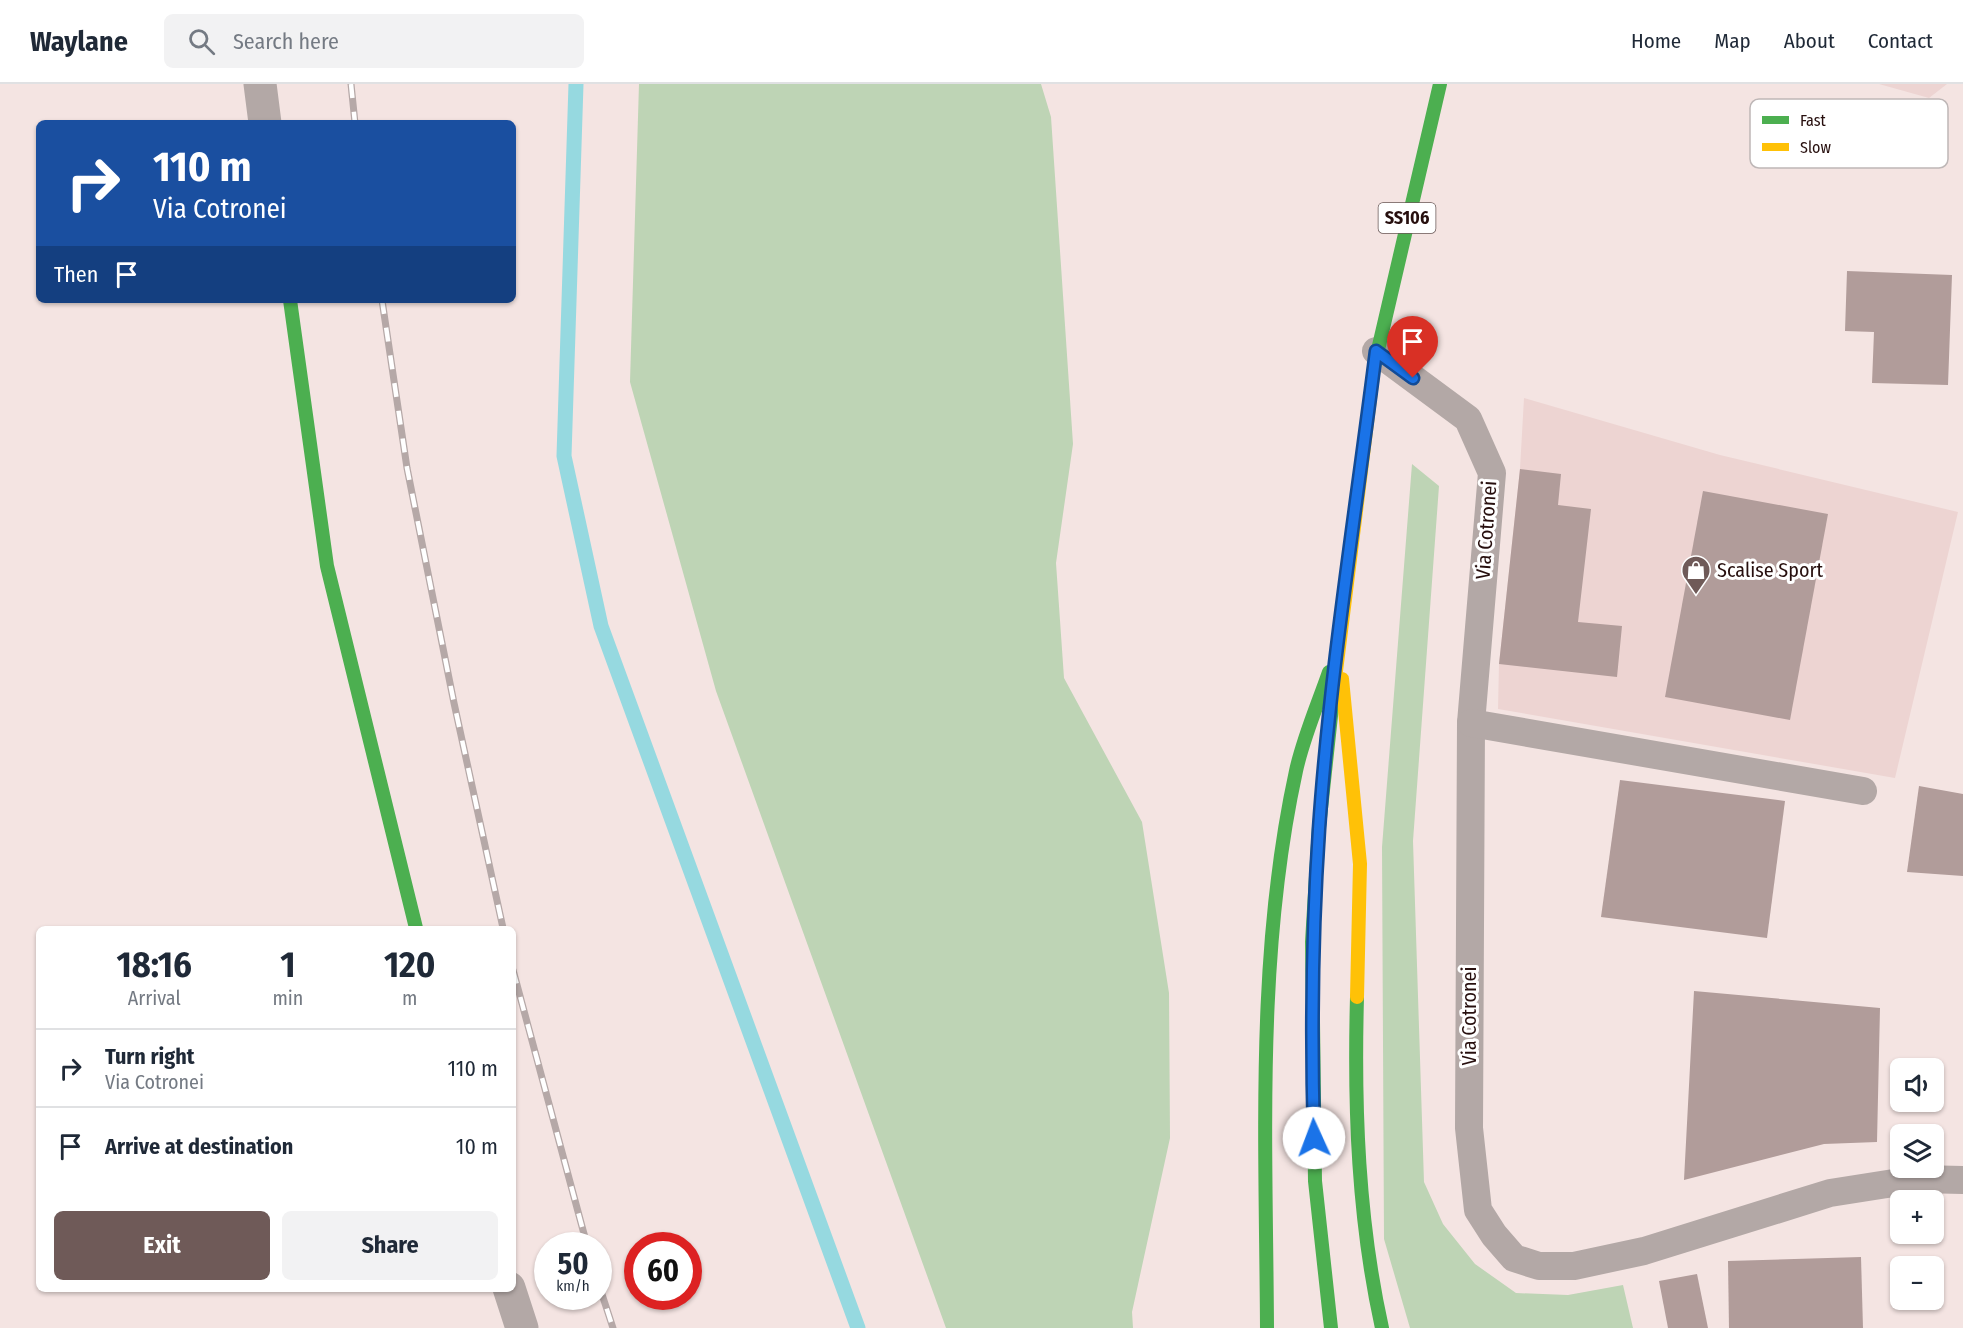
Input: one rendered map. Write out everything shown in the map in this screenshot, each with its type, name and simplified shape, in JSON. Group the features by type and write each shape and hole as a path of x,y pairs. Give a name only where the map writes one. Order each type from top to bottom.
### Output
{"main road":[{"name":"SS106","path":"1331,1328 1315,1181 1312,1073 1312,954 1319,827 1376,351 1440,84"},
{"path":"290,303 327,566 417,926"},
{"path":"1268,1328 1265,1038 1273,902 1296,769 1339,645"},
{"path":"1339,645 1360,864 1356,1026 1361,1196 1369,1269 1382,1328"}],"street":[{"path":"260,84 266,120"},
{"path":"510,1292 522,1328"}],"lane":[{"name":"Via Cotronei","path":"1376,351 1468,419 1492,473 1471,723 1469,1128 1478,1210 1494,1235 1514,1258 1539,1266 1574,1266 1644,1251 1830,1193 1919,1179 1963,1180"},
{"path":"1471,723 1863,791"}],"shaded area":[{"path":"1879,84 1947,84 1929,98"},
{"path":"1524,398 1720,455 1958,512 1895,778 1498,709 1499,664 1520,469"}],"green space":[{"path":"639,84 1041,84 1051,117 1073,444 1056,563 1064,678 1142,822 1169,993 1170,1138 1132,1312 1133,1328 946,1328 716,691 630,382"},
{"path":"1412,464 1439,486 1413,841 1424,1182 1443,1224 1475,1264 1516,1293 1568,1295 1623,1285 1633,1328 1410,1328 1384,1239 1382,847"}],"building":[{"path":"1847,271 1952,275 1948,385 1872,383 1874,332 1845,331"},
{"path":"1520,469 1561,474 1558,505 1591,509 1578,622 1622,626 1617,677 1499,664"},
{"path":"1703,491 1828,514 1790,720 1665,697"},
{"path":"1620,780 1785,801 1767,938 1601,917"},
{"path":"1919,786 1963,794 1963,876 1907,872"},
{"path":"1694,991 1880,1008 1877,1142 1824,1144 1684,1180"},
{"path":"1861,1257 1863,1328 1729,1328 1728,1261"},
{"path":"1697,1274 1708,1328 1668,1328 1659,1281"}],"waterway":[{"path":"576,84 564,456 601,626 858,1328"}],"railway":[{"path":"351,84 355,120"},
{"path":"382,303 407,468 454,703 503,926"},
{"path":"516,981 584,1232"},
{"path":"607,1310 613,1328"}],"traffic: fast":[{"path":"1374,367 1440,84"},
{"path":"290,303 327,566 416,926"},
{"path":"1267,1328 1266,1048 1274,909 1283,840 1296,771 1329,672"},
{"path":"1331,1328 1315,1181 1312,942 1319,827 1335,679"},
{"path":"1357,997 1356,1080 1359,1164 1368,1246 1382,1328"}],"traffic: slow":[{"path":"1335,679 1374,367"},
{"path":"1342,679 1360,864 1357,997"}],"place":[{"name":"Scalise Sport","path":"1696,596"}],"route":[{"path":"1314,1138 1312,942 1319,827 1376,351 1413,378"}]}
